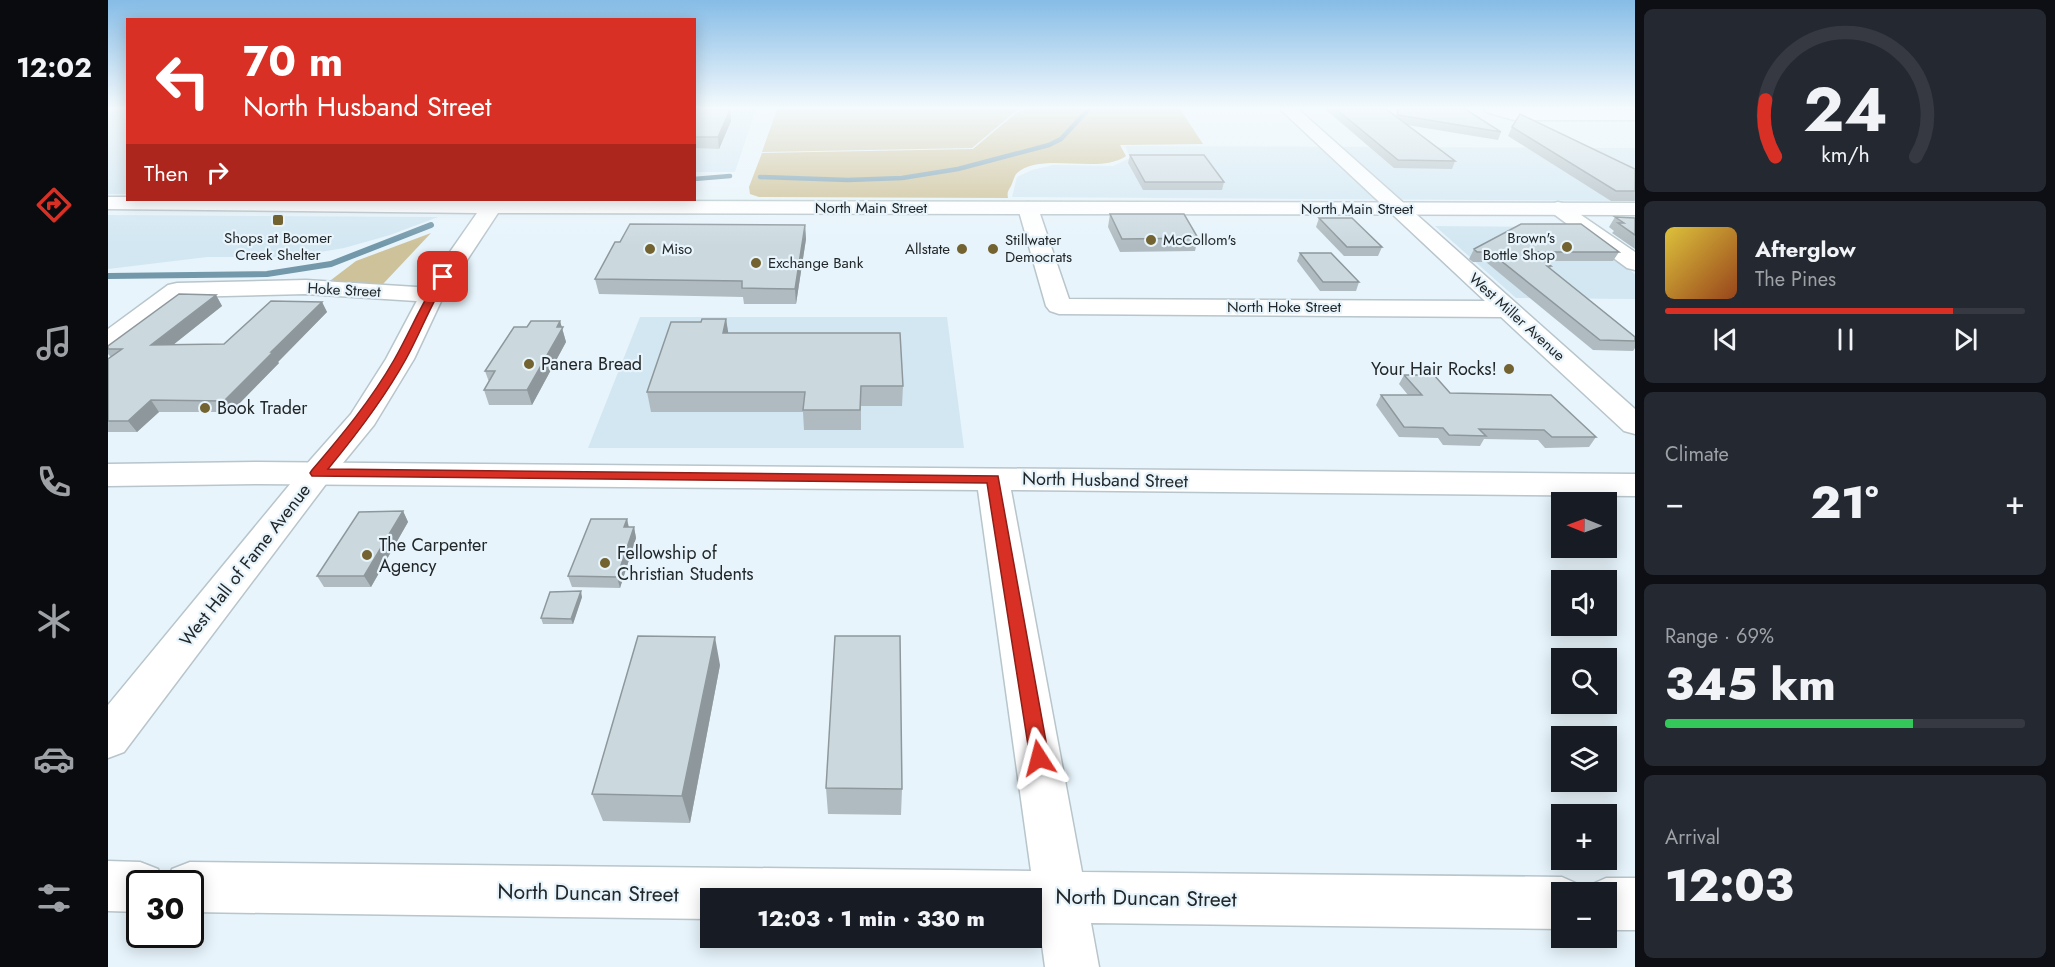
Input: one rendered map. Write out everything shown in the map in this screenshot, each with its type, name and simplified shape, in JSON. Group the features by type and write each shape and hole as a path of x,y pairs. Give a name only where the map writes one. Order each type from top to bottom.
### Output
{"street":[{"name":"West Miller Avenue","path":"1338,154 1635,425"},
{"name":"North Main Street","path":"108,203 1635,209"},
{"name":"West Hall of Fame Avenue","path":"108,738 317,473 363,419 407,347 432,295 494,203"},
{"name":"North Hoke Street","path":"1028,208 1059,306 1509,309"},
{"path":"1558,208 1635,263"},
{"name":"Hoke Street","path":"108,342 177,291 256,287 432,295"},
{"name":"North Husband Street","path":"108,475 317,473 1635,485"},
{"path":"993,479 1072,967"},
{"path":"108,886 126,887"},
{"name":"North Duncan Street","path":"204,887 1551,903"},
{"path":"1617,904 1635,904"}],"shaded area":[{"path":"108,154 126,154 126,194 108,194"},
{"path":"696,154 741,154 735,172 696,172"},
{"path":"762,154 1125,154 1126,156 1101,164 1055,163 1028,167 1016,174 1008,192 1008,198 759,197 750,194 749,187"},
{"path":"1128,154 1635,154 1635,201 1012,197 1017,177 1032,170 1053,165 1113,166 1130,158"},
{"path":"108,215 438,217 390,235 344,248 291,257 207,257 108,269"},
{"path":"1435,226 1571,227 1635,274 1635,299 1516,298"},
{"path":"431,233 383,284 342,283 331,280 356,261"},
{"path":"640,317 947,317 964,448 588,448"}],"building":[{"path":"1391,154 1446,154 1455,161 1398,160"},
{"path":"1556,154 1604,154 1635,169 1635,191 1616,191"},
{"path":"1130,155 1204,155 1224,182 1145,182"},
{"path":"1110,214 1184,214 1198,238 1122,239"},
{"path":"1615,217 1635,218 1635,235 1618,223 1624,223"},
{"path":"1319,218 1352,218 1382,247 1347,247"},
{"path":"630,224 805,225 795,289 742,288 742,281 595,279 615,242 620,242"},
{"path":"1521,224 1581,224 1619,252 1533,252 1635,337 1635,341 1600,340 1490,252 1477,252 1474,249"},
{"path":"1300,253 1331,253 1359,282 1323,282"},
{"path":"179,294 216,295 151,345 224,344 271,301 322,302 224,401 151,400 128,421 108,421 108,359 122,349 108,349 108,346"},
{"path":"702,319 726,319 723,333 900,333 903,386 861,386 860,410 803,410 805,392 647,392 671,322 701,322"},
{"name":"Panera Bread","path":"531,321 560,321 557,327 563,327 527,390 484,390 495,371 485,371 514,327 527,327"},
{"path":"1404,375 1434,375 1450,393 1551,395 1596,437 1552,437 1544,430 1479,429 1486,436 1449,435 1443,428 1404,427 1381,395 1422,395"},
{"path":"403,511 364,576 317,576 359,512"},
{"name":"Fellowship of Christian Students","path":"591,519 627,519 624,527 634,527 617,577 568,576"},
{"path":"581,591 571,619 541,618 550,592"},
{"path":"638,636 715,637 682,796 592,794"},
{"path":"835,636 900,636 902,789 826,788"}],"waterway":[{"path":"760,177 848,180 902,178 958,169 1014,154"},
{"path":"696,179 730,176"},
{"path":"108,276 267,274 331,264 431,225"}],"place":[{"name":"Shops at Boomer Creek Shelter","path":"278,220"},
{"name":"McCollom's","path":"1151,240"},
{"name":"Brown's Bottle Shop","path":"1567,247"},
{"name":"Miso","path":"650,249"},
{"name":"Allstate","path":"962,249"},
{"name":"Stillwater Democrats","path":"993,249"},
{"name":"Exchange Bank","path":"756,263"},
{"name":"Panera Bread","path":"529,364"},
{"name":"Your Hair Rocks!","path":"1509,369"},
{"name":"Book Trader","path":"205,408"},
{"name":"The Carpenter Agency","path":"367,555"},
{"name":"Fellowship of Christian Students","path":"605,563"}],"route":[{"path":"443,277 407,347 363,419 317,473 993,479 1039,758"}]}
